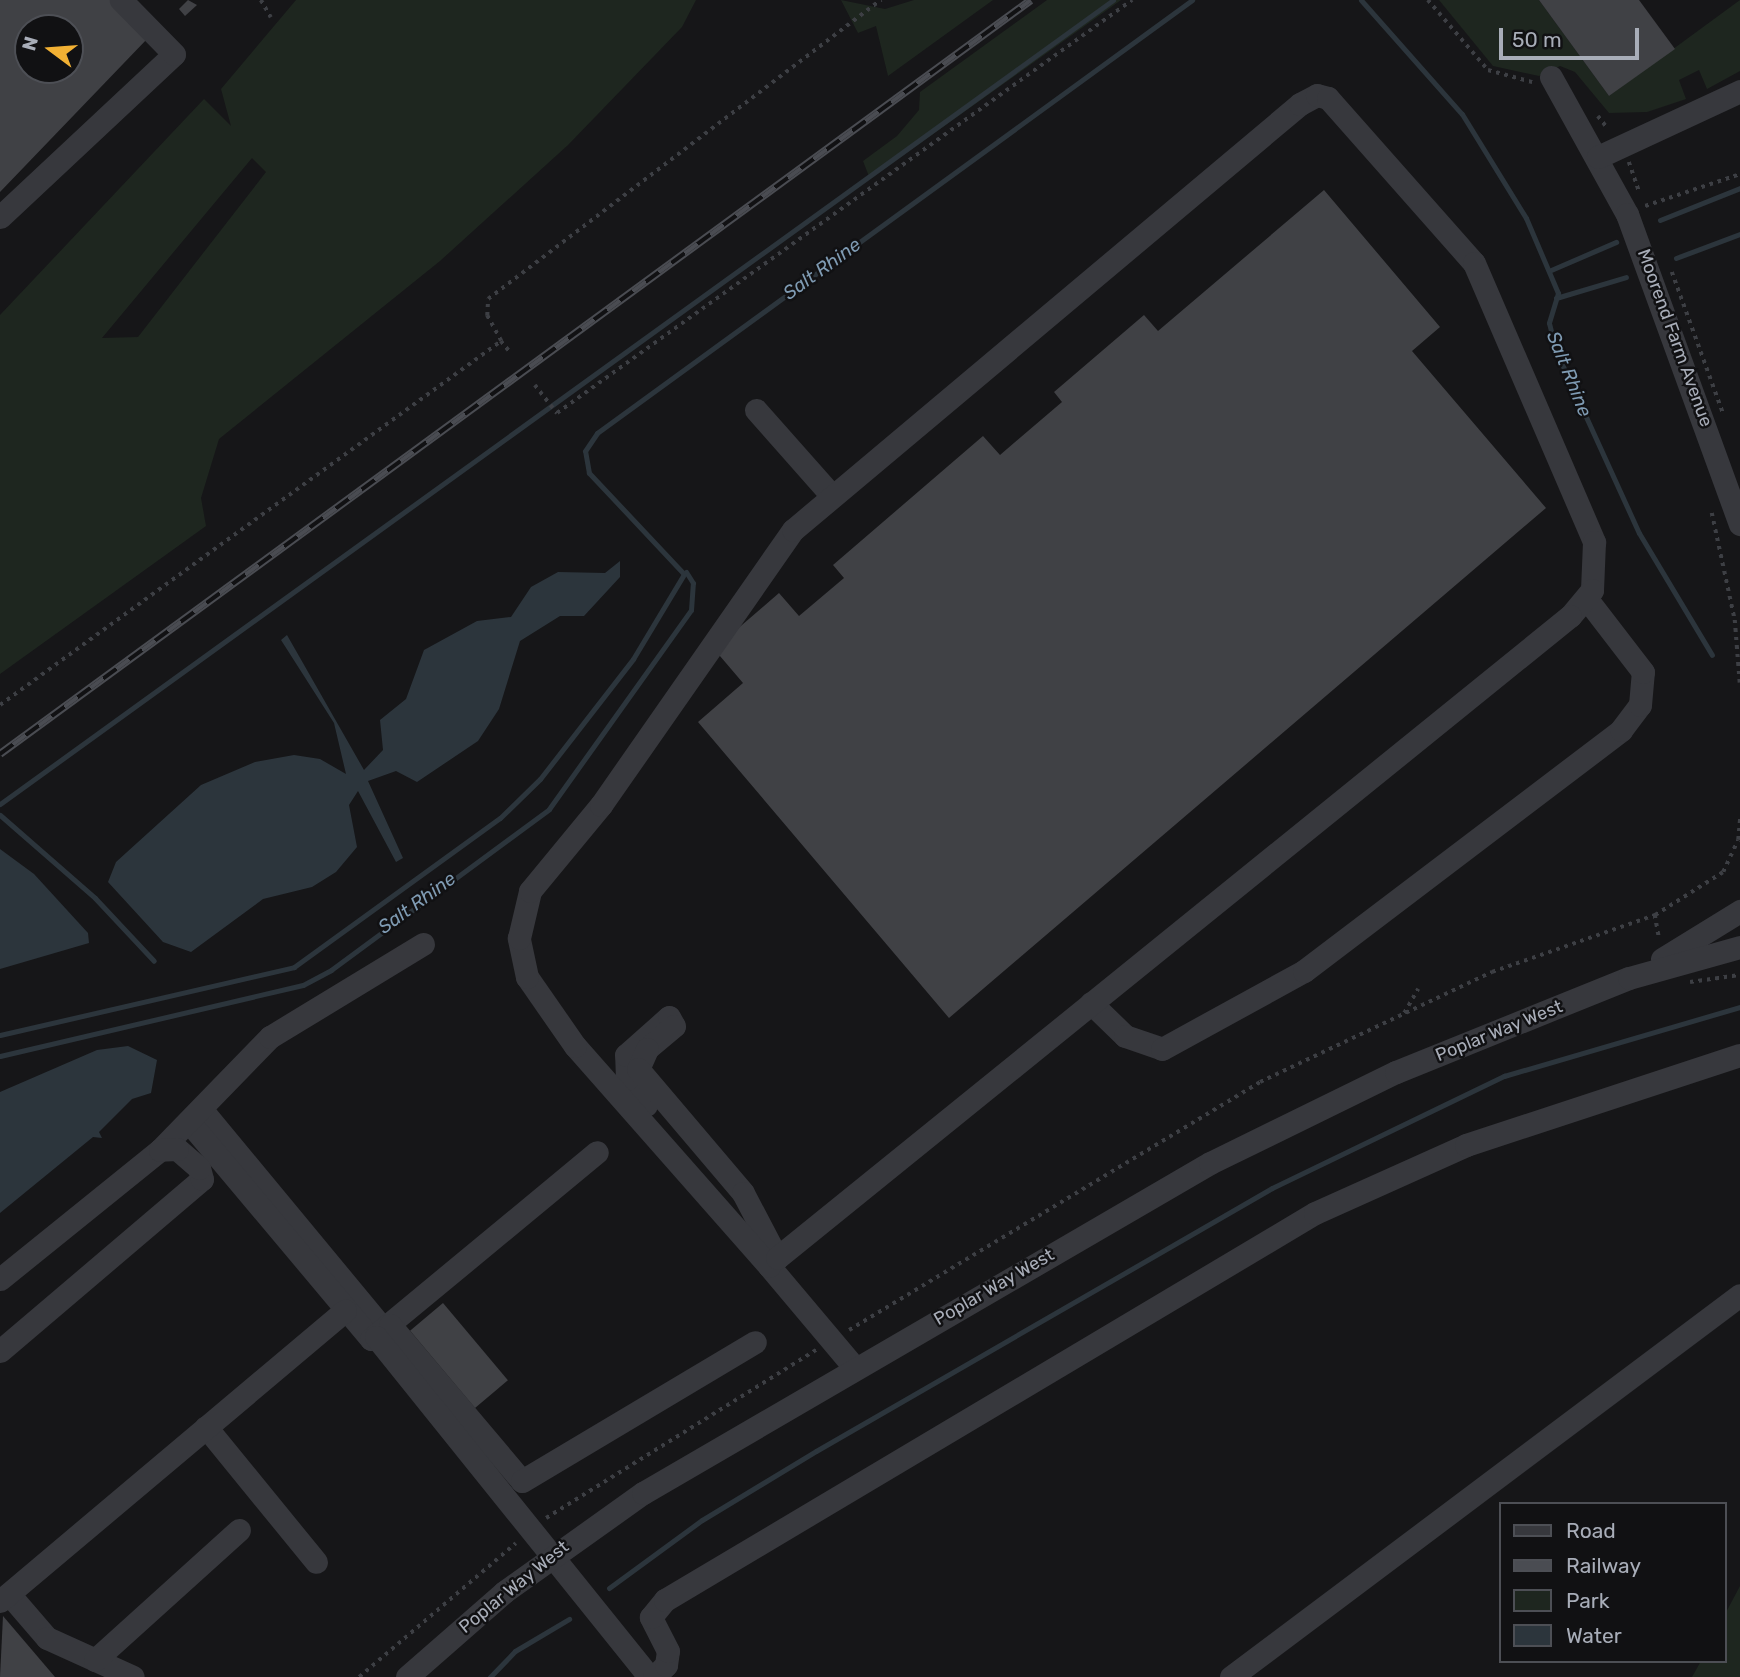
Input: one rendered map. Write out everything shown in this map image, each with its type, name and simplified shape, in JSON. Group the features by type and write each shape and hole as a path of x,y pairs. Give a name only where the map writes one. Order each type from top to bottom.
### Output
{"street":[{"path":"0,217 174,54 121,0"},
{"name":"Moorend Farm Avenue","path":"1551,77 1598,157 1649,265 1740,524"},
{"path":"1598,157 1740,91"},
{"path":"773,1262 1586,598 1597,569 1594,542 1474,263 1336,102 1317,95 793,530 601,805 546,866 521,917 527,977 561,1026 743,1235 773,1262 854,1367"},
{"path":"756,410 832,496"},
{"path":"1091,1003 1125,1036 1162,1049 1304,971 1621,730 1640,705 1643,672 1586,598"},
{"name":"Poplar Way West","path":"1629,978 1740,911"},
{"path":"0,1279 160,1150 285,1026 423,944"},
{"name":"Poplar Way West","path":"407,1677 580,1534 854,1367 1210,1163 1396,1072 1629,978 1740,947"},
{"path":"743,1235 727,1198 627,1080 626,1055 669,1017 674,1026 647,1049 638,1069 743,1193 773,1262"},
{"path":"196,1116 345,1310 383,1331 462,1446 652,1673 668,1651 651,1617 665,1600 1315,1213 1476,1141 1740,1055"},
{"path":"196,1116 383,1331 522,1480 755,1342"},
{"path":"0,1351 202,1179 199,1168 177,1149 160,1150"},
{"path":"383,1331 597,1152"},
{"path":"1231,1677 1740,1295"},
{"path":"133,1677 47,1638 2,1599 345,1310"},
{"path":"206,1427 317,1562"},
{"path":"95,1660 239,1531"}],"path":[{"path":"261,0 271,16"},
{"path":"510,352 487,316 488,299 881,0"},
{"path":"535,385 556,412 1132,0"},
{"path":"1643,206 1740,174"},
{"path":"0,705 501,341"},
{"path":"1711,510 1735,620 1740,683"},
{"path":"536,1527 566,1500 1260,1082 1492,972 1655,915 1723,872 1738,840 1740,817"},
{"path":"1403,1014 1418,989"},
{"path":"359,1677 525,1536"}],"green space":[{"path":"296,0 696,0 682,27 568,145 440,261 219,439 201,498 206,526 0,674 0,315 204,99 231,126 221,89","holes":["252,158 266,172 138,337 102,338"]},
{"path":"841,0 885,9 914,0 993,0 888,76 876,26 858,33"},
{"path":"1047,0 1121,0 870,179 863,161 897,136 919,110 920,92"},
{"path":"1439,0 1539,0 1609,96 1740,0 1740,71 1707,89 1699,70 1679,80 1686,99 1647,112 1609,113 1575,72 1560,66 1539,76 1493,66"},
{"path":"1740,1586 1740,1677 1692,1677 1700,1663 1726,1663 1726,1612"}],"water":[{"path":"620,561 620,577 584,616 560,616 520,641 499,709 478,741 417,782 396,771 368,781 403,858 396,862 358,791 349,805 357,847 336,872 312,887 263,899 191,952 163,942 108,882 116,862 201,785 255,762 294,755 320,759 346,774 334,723 281,640 287,635 364,770 383,750 380,720 406,699 424,650 477,621 511,617 531,587 558,572 605,573"},
{"path":"0,849 34,874 88,933 89,943 0,969"},
{"path":"128,1046 157,1060 151,1093 132,1099 99,1132 102,1138 93,1137 0,1213 0,1092 97,1050"}],"building":[{"path":"0,0 110,0 148,38 0,192"},
{"path":"188,0 197,5 185,16 179,9"},
{"path":"1539,0 1639,0 1675,49 1609,96"},
{"path":"1324,190 1440,327 1412,351 1546,508 949,1018 698,722 743,683 714,649 779,593 799,616 844,578 833,565 983,436 1000,455 1062,402 1054,392 1144,315 1158,331"},
{"path":"443,1303 508,1380 475,1408 410,1331"},
{"path":"3,1616 55,1677 0,1677"}],"waterway":[{"path":"0,804 1113,0"},
{"name":"Salt Rhine","path":"0,1035 294,967 500,818 540,779 633,659 684,574 589,473 585,451 597,433 1192,0"},
{"name":"Salt Rhine","path":"1361,0 1462,114 1526,218 1558,293 1549,323 1556,351 1639,533 1712,655"},
{"path":"1660,220 1740,188"},
{"path":"1676,258 1740,234"},
{"path":"1551,270 1616,242"},
{"path":"1556,298 1626,277"},
{"name":"Salt Rhine","path":"0,1056 303,985 331,970 549,809 691,610 693,583 686,572"},
{"path":"0,815 95,898 154,961"},
{"path":"609,1588 702,1520 816,1451 1272,1188 1504,1076 1740,1007"},
{"path":"490,1677 515,1651 569,1619"}],"railway":[{"path":"0,754 1031,0"}]}
